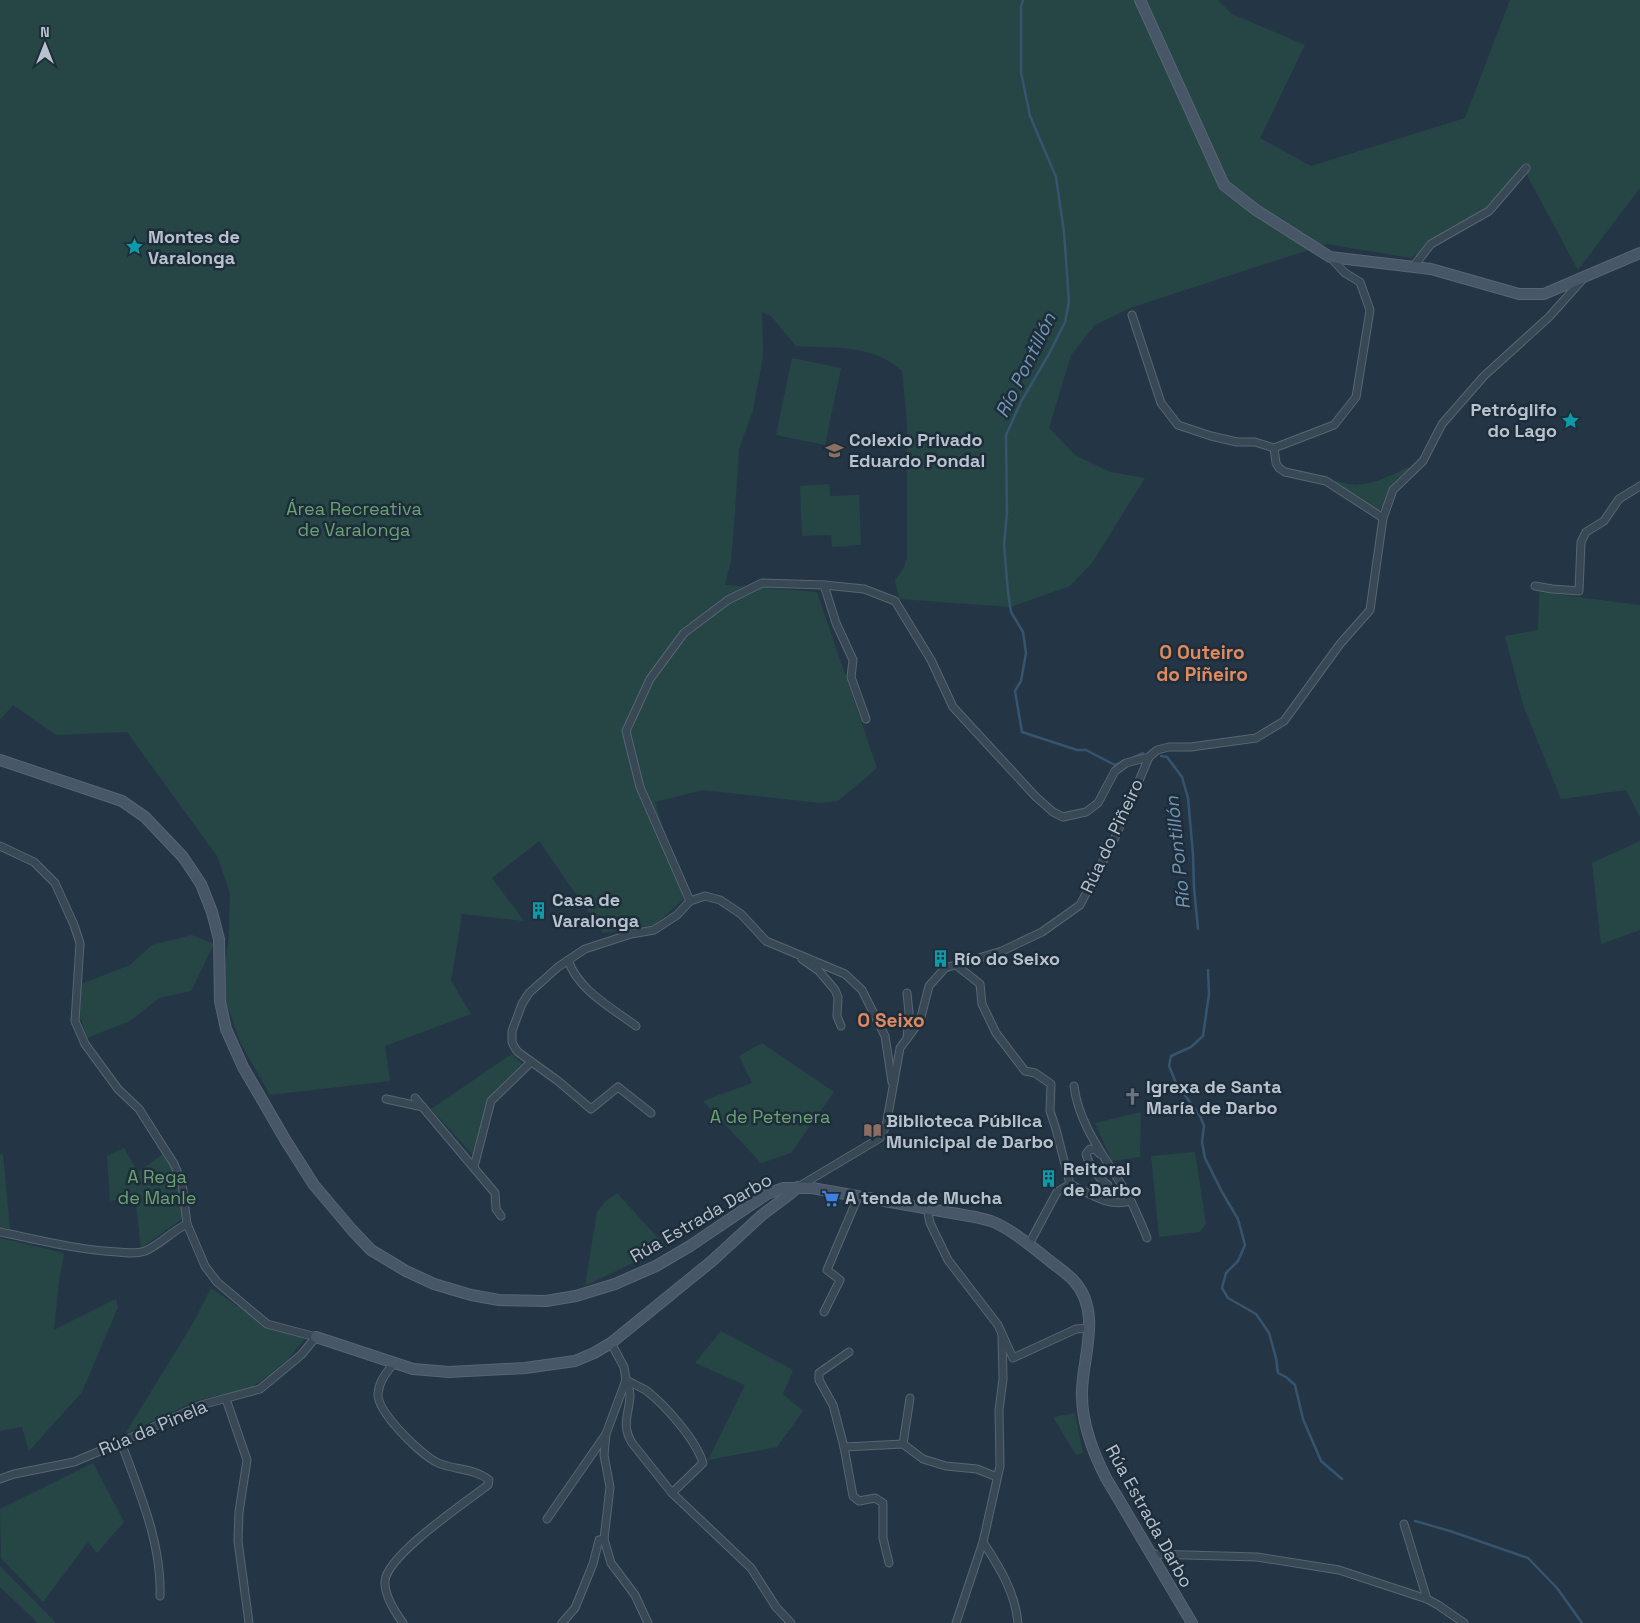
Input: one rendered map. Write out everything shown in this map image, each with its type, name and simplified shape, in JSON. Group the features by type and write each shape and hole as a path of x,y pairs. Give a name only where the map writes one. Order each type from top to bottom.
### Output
{"main road":[{"path":"1140,0 1224,185 1256,210 1330,257 1431,269 1519,294 1544,294 1639,254"},
{"name":"Rúa Estrada Darbo","path":"0,760 122,801 145,817 183,858 202,884 219,939 220,1001 226,1029 243,1068 286,1142 314,1185 371,1250 406,1271 434,1284 471,1295 498,1300 546,1301 576,1296 615,1284 656,1266 690,1246 767,1194 783,1188 798,1187 927,1208 991,1221 1006,1228 1029,1244 1074,1280 1086,1300 1089,1313 1089,1328 1082,1393 1083,1414 1087,1433 1094,1454 1106,1478 1192,1623"},
{"path":"316,1337 413,1368 449,1372 526,1368 575,1361 611,1343 712,1261 762,1215 798,1187"}],"street":[{"path":"1413,267 1431,244 1489,211 1526,168"},
{"path":"1132,314 1161,404 1178,426 1237,442 1255,442 1274,448 1334,425 1356,397 1370,310 1360,282 1345,273 1330,257"},
{"path":"690,901 640,787 626,731 650,680 684,633 728,600 762,583 824,584 864,589 894,601 931,660 953,707 1036,798 1053,812 1063,817 1086,812 1098,803 1115,771 1126,763 1149,757 1157,750 1169,747 1191,747 1256,738 1284,721 1340,644 1370,610 1383,518 1393,490 1423,461 1442,424 1484,376 1549,317 1584,278"},
{"path":"1274,448 1276,463 1285,472 1326,481 1383,518"},
{"path":"1535,586 1579,591 1582,542 1586,532 1604,521 1619,499 1640,486"},
{"path":"824,584 836,623 853,660 851,677 866,719"},
{"name":"Rúa do Piñeiro","path":"798,1187 880,1138 886,1126 900,1048 920,1021 929,986 945,968 1002,951 1042,932 1080,905 1114,840 1149,757"},
{"path":"0,846 34,862 55,883 80,943 75,1022 85,1044 118,1089 139,1109 174,1164 182,1182 187,1224 205,1266 217,1282 267,1324 316,1337"},
{"path":"651,1113 618,1087 591,1108 518,1052 512,1042 512,1031 522,1004 529,993 568,960 585,949 631,934 654,930 677,915 690,901 705,896 720,900 741,914 766,941 845,974 862,990 885,1036 892,1088"},
{"path":"796,954 819,971 836,990 838,1016 841,1026"},
{"path":"568,960 570,966 592,994 636,1026"},
{"path":"956,965 980,984 982,1004 996,1033 1025,1071 1035,1073 1051,1084 1050,1111 1070,1184"},
{"path":"907,993 907,1039"},
{"path":"474,1167 491,1101 531,1062"},
{"path":"1074,1086 1079,1110 1090,1133 1130,1201 1148,1238"},
{"path":"415,1098 495,1193 496,1209 501,1216"},
{"path":"386,1099 423,1107"},
{"path":"1104,1200 1108,1196 1108,1185 1088,1161 1086,1154 1090,1149 1096,1150 1109,1164"},
{"path":"812,1188 819,1173"},
{"path":"1070,1184 1104,1200 1121,1204 1130,1201"},
{"path":"1029,1244 1057,1192 1070,1184"},
{"path":"824,1312 840,1280 827,1270 858,1196"},
{"path":"927,1208 930,1223 948,1260 998,1325 1013,1358 1076,1329 1089,1328"},
{"path":"0,1232 92,1251 133,1253 143,1252 152,1248 187,1224"},
{"path":"956,1623 984,1542 1000,1466 999,1410 1003,1380 1002,1336"},
{"name":"Rúa da Pinela","path":"0,1479 14,1474 74,1462 201,1405 260,1390 300,1355 316,1337"},
{"path":"611,1343 624,1367 630,1396 626,1423 628,1436 672,1493 751,1568 776,1607 791,1623"},
{"path":"849,1352 819,1373 819,1380 833,1405 844,1447 853,1496 859,1501 875,1498 883,1503 883,1538 889,1563"},
{"path":"394,1363 382,1378 378,1395 386,1416 411,1442 437,1462 481,1474 488,1480 488,1485 414,1542 391,1567 385,1580 388,1596 403,1623"},
{"path":"547,1519 606,1434 626,1380"},
{"path":"626,1380 646,1390 668,1410 700,1452 703,1463 672,1493"},
{"path":"903,1444 910,1398"},
{"path":"226,1399 247,1460 239,1512 238,1541 249,1623"},
{"path":"606,1434 604,1455 610,1487 604,1539 611,1563 635,1595 648,1623"},
{"path":"121,1442 146,1511 161,1581 160,1596"},
{"path":"844,1447 903,1444 923,1459 946,1466 977,1469 997,1477"},
{"path":"1404,1524 1427,1599"},
{"path":"562,1623 575,1608 600,1540 604,1539"},
{"path":"984,1542 1004,1574 1016,1608 1018,1623"},
{"path":"1151,1554 1257,1557 1339,1570 1427,1599 1464,1623"}],"green space":[{"name":"Área Recreativa de Varalonga","path":"0,0 1218,0 1232,14 1305,45 1260,138 1311,166 1465,118 1510,0 1640,0 1640,188 1578,270 1522,166 1489,208 1411,258 1327,244 1130,308 1095,325 1071,355 1049,428 1075,455 1110,472 1145,478 1092,563 1070,586 1010,607 899,599 895,580 902,571 907,559 907,422 902,371 891,362 865,352 852,349 796,346 771,316 762,312 763,357 753,410 739,449 731,561 725,585 817,592 877,768 838,801 820,803 703,790 655,802 684,899 654,925 603,933 539,841 492,878 524,921 462,914 451,981 471,1014 385,1046 390,1081 270,1095 241,1044 222,990 229,935 230,893 217,856 127,732 56,735 13,705 0,720"},
{"path":"792,358 841,368 825,445 776,435"},
{"path":"1408,467 1409,469 1391,486 1381,509 1378,511 1336,483 1335,480 1354,485 1363,484 1382,479"},
{"path":"829,484 830,496 859,495 861,545 832,547 831,535 802,536 800,486"},
{"path":"1539,592 1640,605 1640,817 1626,790 1561,799 1523,705 1505,636 1538,630"},
{"path":"1640,841 1640,930 1601,944 1592,863"},
{"path":"192,935 214,944 191,991 159,998 130,1021 87,1038 80,1016 81,984 130,965 152,945"},
{"name":"A de Petenera","path":"762,1043 834,1092 791,1153 761,1163 703,1101 752,1083 739,1056"},
{"path":"512,1054 524,1066 489,1099 473,1155 431,1109"},
{"path":"1141,1112 1140,1157 1112,1161 1095,1123"},
{"name":"A Rega de Manle","path":"124,1148 138,1172 163,1154 173,1170 180,1193 183,1218 141,1248 135,1196 110,1201 107,1156"},
{"path":"1195,1152 1206,1224 1199,1232 1159,1237 1151,1156"},
{"path":"0,1154 3,1155 10,1229 0,1227"},
{"path":"617,1193 666,1247 585,1286 597,1212 605,1202"},
{"path":"0,1238 64,1253 54,1330 116,1299 118,1307 82,1392 29,1451 22,1427 0,1431"},
{"path":"211,1288 268,1327 306,1337 288,1359 251,1388 198,1400 125,1434 192,1325"},
{"path":"721,1331 793,1370 783,1394 803,1411 777,1447 708,1460 745,1385 695,1363"},
{"path":"1075,1413 1083,1453 1076,1455 1053,1417"},
{"path":"93,1463 124,1522 97,1553 88,1542 43,1602 1,1558 0,1509"},
{"path":"0,1566 56,1623 38,1623 0,1587"}],"waterway":[{"name":"Río Pontillón","path":"1023,0 1021,7 1021,72 1030,116 1056,177 1064,232 1069,302 1065,322 1022,400 1006,435 1007,513 1004,544 1008,592 1011,612 1023,632 1026,653 1021,681 1015,691 1022,732 1077,750 1086,750 1115,765 1122,762"},
{"name":"Río Pontillón","path":"1128,760 1143,753"},
{"name":"Río Pontillón","path":"1161,756 1167,757 1182,777 1188,798 1198,929"},
{"name":"Río Pontillón","path":"1208,970 1209,994 1203,1036 1191,1047 1171,1056 1169,1066 1176,1083 1200,1116 1204,1126 1202,1142 1205,1158 1238,1219 1245,1245 1238,1261 1226,1273 1222,1288 1228,1298 1256,1314 1269,1333 1278,1373 1295,1385 1303,1419 1321,1461 1342,1479"},
{"name":"Río Pontillón","path":"1415,1521 1528,1558 1557,1588 1582,1623"}],"place":[{"name":"Montes de Varalonga","path":"134,247"},
{"name":"Petróglifo do Lago","path":"1571,420"},
{"name":"Colexio Privado Eduardo Pondal","path":"835,450"},
{"name":"Casa de Varalonga","path":"538,910"},
{"name":"Río do Seixo","path":"940,959"},
{"name":"Igrexa de Santa María de Darbo","path":"1132,1097"},
{"name":"Biblioteca Pública Municipal de Darbo","path":"872,1131"},
{"name":"Reitoral de Darbo","path":"1049,1179"},
{"name":"A tenda de Mucha","path":"831,1198"}],"district":[{"name":"O Outeiro do Piñeiro","path":"1202,663"},
{"name":"O Seixo","path":"891,1020"}]}
